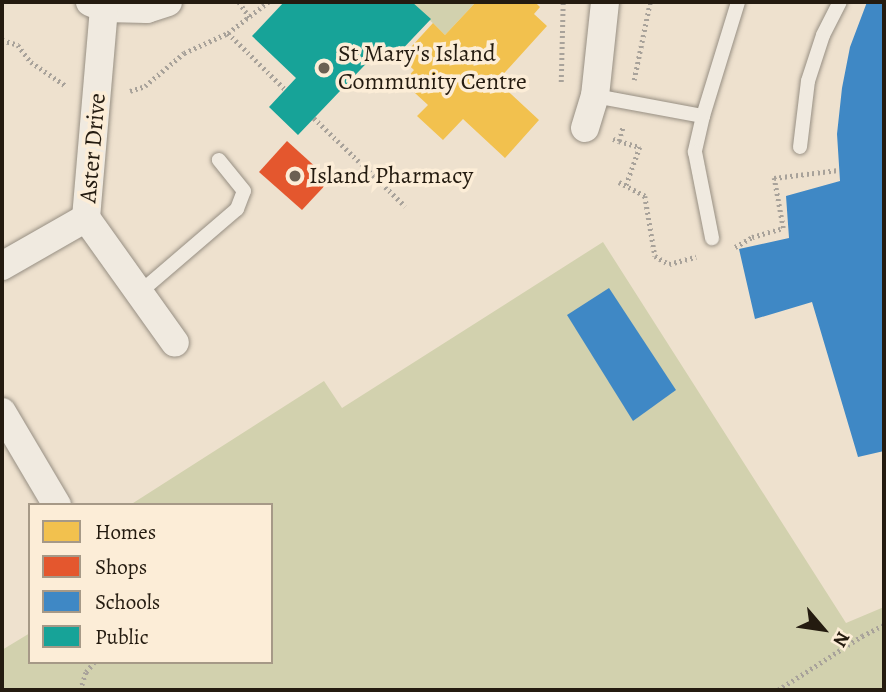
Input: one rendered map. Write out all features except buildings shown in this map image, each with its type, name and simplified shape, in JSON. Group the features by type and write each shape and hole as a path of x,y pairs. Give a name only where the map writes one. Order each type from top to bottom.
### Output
{"street":[{"path":"97,5 147,9 168,2"},
{"path":"585,128 595,96 605,2"},
{"name":"Aster Drive","path":"97,5 98,92 86,218 175,343"},
{"path":"2,266 86,218"},
{"path":"2,412 56,503"}],"lane":[{"path":"712,238 695,152 703,116 738,2"},
{"path":"800,147 808,82 823,35 840,2"},
{"path":"595,96 703,116"},
{"path":"139,293 237,209 244,191 219,160"}],"path":[{"path":"239,2 250,18"},
{"path":"2,40 18,45 45,74 67,87 126,93 145,86 184,53 228,33 268,2"},
{"path":"228,33 286,90"},
{"path":"314,118 405,206"},
{"path":"619,141 640,147 626,186"},
{"path":"778,690 862,636 884,625"},
{"path":"80,690 86,672 92,664"}],"green space":[{"path":"411,2 476,2 445,35"},
{"path":"603,242 846,623 884,607 884,690 2,690 2,650 28,634 28,664 273,664 273,503 133,503 324,381 342,408"}],"place":[{"name":"St Mary's Island Community Centre","path":"324,68"},
{"name":"Island Pharmacy","path":"295,176"}]}
